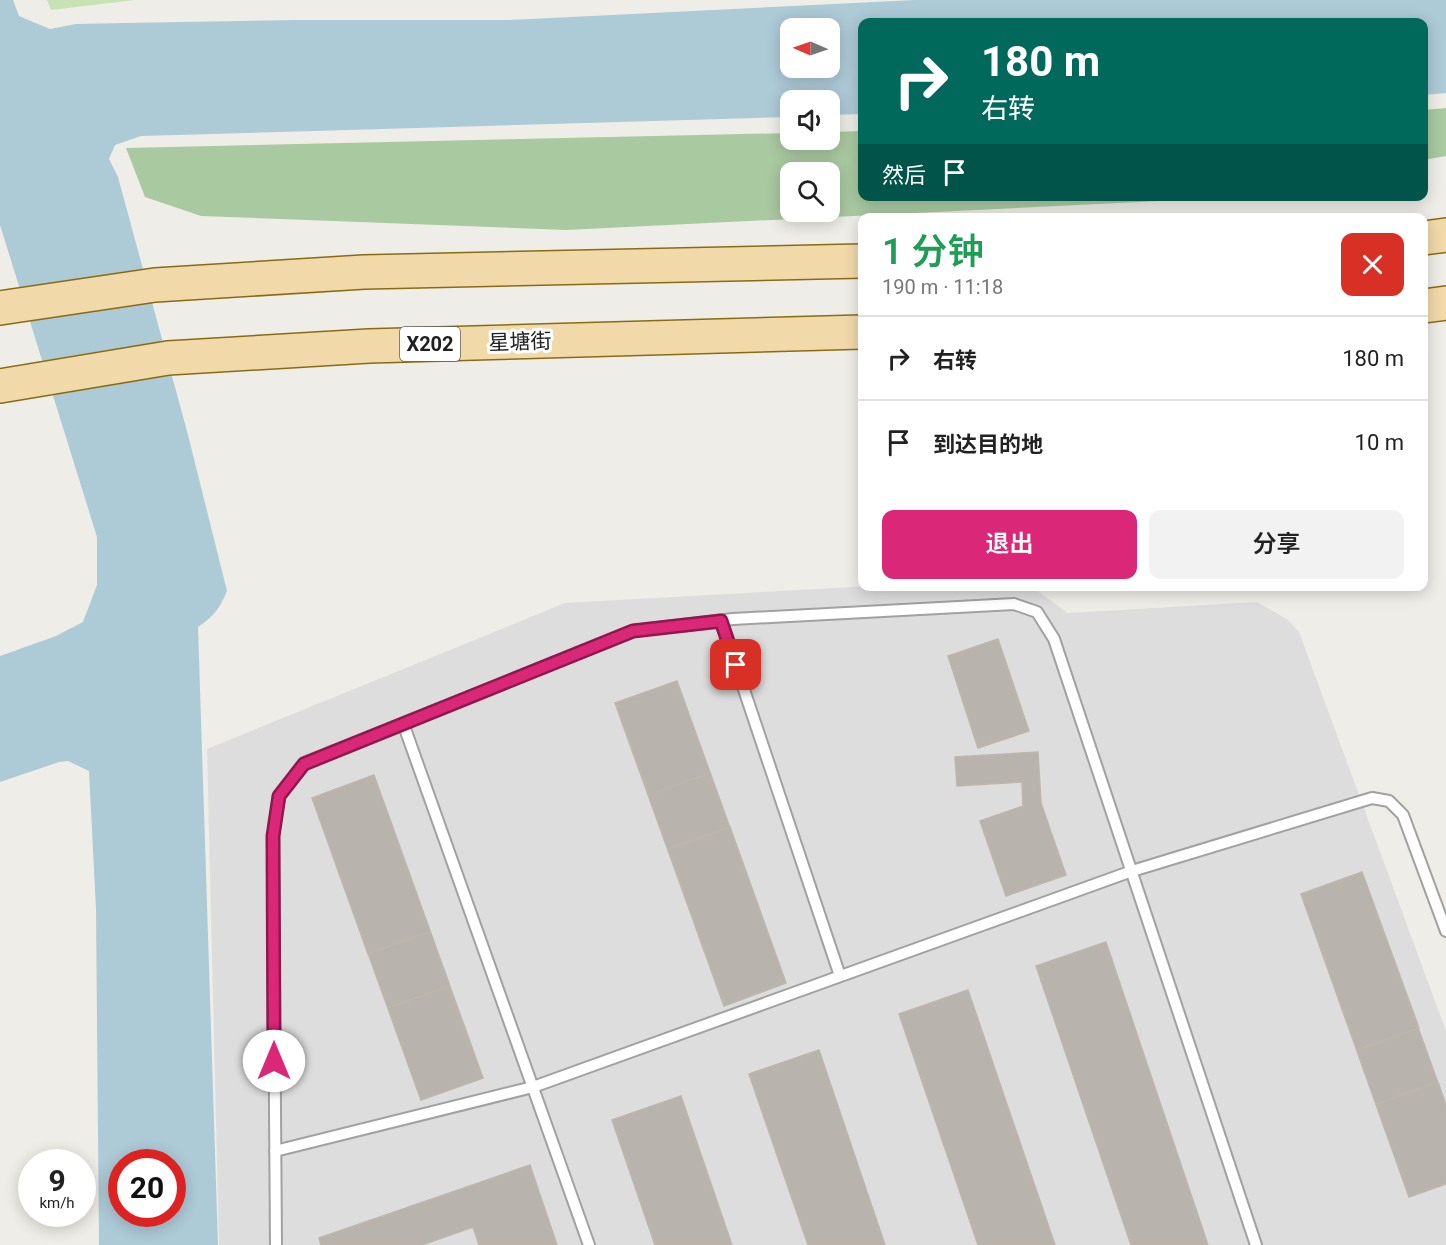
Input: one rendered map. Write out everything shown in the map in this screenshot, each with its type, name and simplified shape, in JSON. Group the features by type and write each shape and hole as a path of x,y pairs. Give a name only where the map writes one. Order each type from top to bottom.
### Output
{"main road":[{"path":"1428,237 1446,235"},
{"path":"0,308 155,285 352,273 858,261"},
{"path":"1428,305 1446,303"},
{"name":"星塘街","path":"0,386 179,357 380,346 858,332"}],"lane":[{"path":"276,1245 273,836 279,796 304,764 633,631 721,621 1014,604 1037,612 1054,639 1256,1245"},
{"path":"721,621 840,976"},
{"path":"403,723 589,1245"},
{"path":"275,1151 533,1087 1132,871 1372,798 1389,801 1403,815 1446,931"}],"shaded area":[{"path":"858,587 858,591 1038,591 1068,613 1257,602 1288,620 1299,632 1446,1031 1446,1245 219,1245 207,749 565,603"}],"green space":[{"path":"47,0 135,0 51,10"},
{"path":"1446,108 1446,156 1428,159 1428,110"},
{"path":"858,131 858,201 1159,201 914,213 858,213 858,216 840,217 840,162 780,162 780,220 566,230 201,216 145,197 126,148 780,133 780,150 840,150 840,132"}],"water":[{"path":"0,0 13,0 19,16 50,29 76,24 125,23 510,20 915,0 1446,0 1446,93 1428,95 1428,18 858,18 858,114 840,115 840,90 780,90 780,117 141,136 115,145 109,159 118,177 188,435 227,591 216,612 198,627 218,1245 99,1245 96,909 89,771 68,761 59,762 0,782 0,656 56,636 83,622 97,585 97,537 0,225"}],"building":[{"path":"998,639 1029,731 978,748 948,656"},
{"path":"677,681 786,983 724,1006 615,703"},
{"path":"677,681 710,773 649,795 615,703"},
{"path":"1038,752 1041,803 1066,875 1006,896 980,821 1023,806 1022,782 957,786 955,757"},
{"path":"374,775 483,1078 421,1100 312,798"},
{"path":"374,775 430,931 368,954 312,798"},
{"path":"730,827 786,983 724,1006 668,849"},
{"path":"1362,872 1446,1105 1446,1184 1409,1197 1301,894"},
{"path":"1362,872 1419,1028 1357,1050 1301,894"},
{"path":"1106,942 1208,1245 1131,1245 1036,966"},
{"path":"449,986 483,1078 421,1100 388,1008"},
{"path":"968,990 1055,1245 978,1245 899,1014"},
{"path":"819,1050 885,1245 808,1245 749,1074"},
{"path":"1438,1082 1446,1105 1446,1184 1409,1197 1376,1104"},
{"path":"681,1096 732,1245 655,1245 612,1120"},
{"path":"530,1165 557,1245 479,1245 473,1227 422,1245 321,1245 319,1238"}],"route":[{"path":"274,1061 273,836 279,796 304,764 633,631 721,621 736,665"}]}
